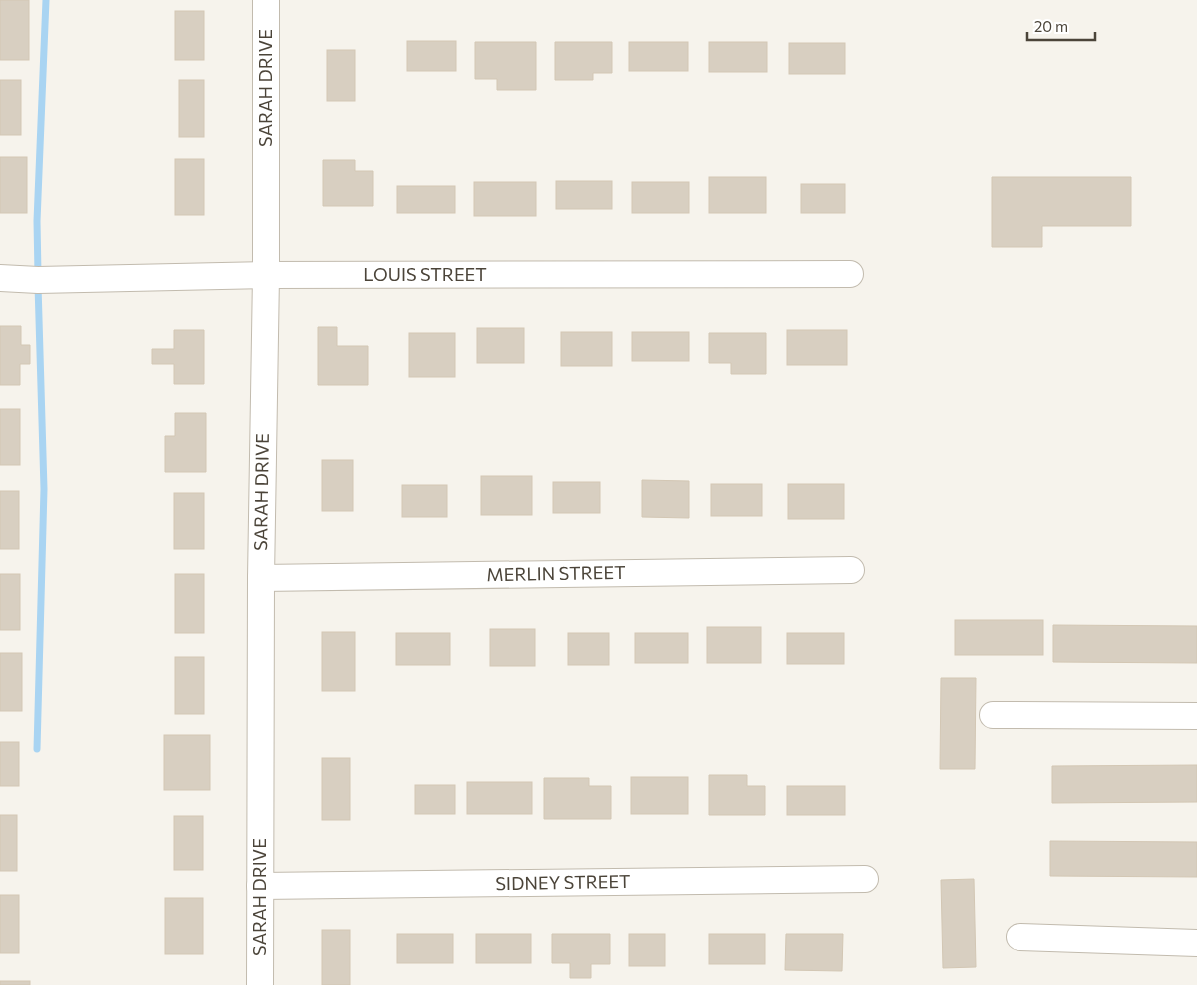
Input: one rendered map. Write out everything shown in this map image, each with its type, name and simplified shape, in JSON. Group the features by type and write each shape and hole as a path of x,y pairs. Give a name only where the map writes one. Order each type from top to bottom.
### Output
{"street":[{"name":"SARAH DRIVE","path":"260,985 261,578 266,275 266,0"},
{"name":"LOUIS STREET","path":"0,278 38,280 266,275 850,274"},
{"name":"MERLIN STREET","path":"261,578 851,570"},
{"path":"993,714 1197,716"},
{"name":"SIDNEY STREET","path":"260,886 866,880"},
{"path":"1020,937 1197,943"}],"building":[{"path":"0,0 29,0 29,60 0,60"},
{"path":"175,11 204,11 204,60 175,60"},
{"path":"407,41 456,41 456,71 407,71"},
{"path":"475,42 536,42 536,90 497,90 497,79 475,79"},
{"path":"555,42 612,42 612,73 593,73 593,80 555,80"},
{"path":"629,42 688,42 688,71 629,71"},
{"path":"709,42 767,42 767,72 709,72"},
{"path":"789,43 845,43 845,74 789,74"},
{"path":"327,50 355,50 355,101 327,101"},
{"path":"0,80 21,80 21,135 0,135"},
{"path":"179,80 204,80 204,137 179,137"},
{"path":"0,157 27,157 27,213 0,213"},
{"path":"175,159 204,159 204,215 175,215"},
{"path":"323,160 355,160 355,171 373,171 373,206 323,206"},
{"path":"709,177 766,177 766,213 709,213"},
{"path":"992,177 1131,177 1131,226 1042,226 1042,247 992,247"},
{"path":"556,181 612,181 612,209 556,209"},
{"path":"474,182 536,182 536,216 474,216"},
{"path":"632,182 689,182 689,213 632,213"},
{"path":"801,184 845,184 845,213 801,213"},
{"path":"397,186 455,186 455,213 397,213"},
{"path":"0,326 21,326 21,345 30,345 30,364 20,364 20,385 0,385"},
{"path":"318,327 337,327 337,346 368,346 368,385 318,385"},
{"path":"477,328 524,328 524,363 477,363"},
{"path":"174,330 204,330 204,384 174,384 174,364 152,364 152,349 174,349"},
{"path":"787,330 847,330 847,365 787,365"},
{"path":"561,332 612,332 612,366 561,366"},
{"path":"632,332 689,332 689,361 632,361"},
{"path":"409,333 455,333 455,377 409,377"},
{"path":"709,333 766,333 766,374 731,374 731,363 709,363"},
{"path":"0,409 20,409 20,465 0,465"},
{"path":"175,413 206,413 206,472 165,472 165,436 175,436"},
{"path":"322,460 353,460 353,511 322,511"},
{"path":"481,476 532,476 532,515 481,515"},
{"path":"642,480 689,481 689,518 642,517"},
{"path":"553,482 600,482 600,513 553,513"},
{"path":"711,484 762,484 762,516 711,516"},
{"path":"788,484 844,484 844,519 788,519"},
{"path":"402,485 447,485 447,517 402,517"},
{"path":"0,491 19,491 19,549 0,549"},
{"path":"174,493 204,493 204,549 174,549"},
{"path":"0,574 20,574 20,630 0,630"},
{"path":"175,574 204,574 204,633 175,633"},
{"path":"955,620 1043,620 1043,655 955,655"},
{"path":"1053,625 1197,626 1197,663 1053,662"},
{"path":"707,627 761,627 761,663 707,663"},
{"path":"490,629 535,629 535,666 490,666"},
{"path":"322,632 355,632 355,691 322,691"},
{"path":"396,633 450,633 450,665 396,665"},
{"path":"568,633 609,633 609,665 568,665"},
{"path":"635,633 688,633 688,663 635,663"},
{"path":"787,633 844,633 844,664 787,664"},
{"path":"0,653 22,653 22,711 0,711"},
{"path":"175,657 204,657 204,714 175,714"},
{"path":"941,678 976,678 975,769 940,769"},
{"path":"164,735 210,735 210,790 164,790"},
{"path":"0,742 19,742 19,786 0,786"},
{"path":"322,758 350,758 350,820 322,820"},
{"path":"1197,765 1197,802 1052,803 1052,766"},
{"path":"709,775 747,775 747,786 765,786 765,815 709,815"},
{"path":"631,777 688,777 688,814 631,814"},
{"path":"544,778 589,778 589,786 611,786 611,819 544,819"},
{"path":"467,782 532,782 532,814 467,814"},
{"path":"415,785 455,785 455,814 415,814"},
{"path":"787,786 845,786 845,815 787,815"},
{"path":"0,815 17,815 17,871 0,871"},
{"path":"174,816 203,816 203,870 174,870"},
{"path":"1050,841 1197,842 1197,877 1050,876"},
{"path":"974,879 976,967 943,968 941,880"},
{"path":"0,895 19,895 19,953 0,953"},
{"path":"165,898 203,898 203,954 165,954"},
{"path":"322,930 350,930 350,985 322,985"},
{"path":"397,934 453,934 453,963 397,963"},
{"path":"476,934 531,934 531,963 476,963"},
{"path":"552,934 610,934 610,964 591,964 591,978 570,978 570,963 552,963"},
{"path":"629,934 665,934 665,966 629,966"},
{"path":"709,934 765,934 765,964 709,964"},
{"path":"786,934 843,934 842,971 785,970"},
{"path":"0,981 30,981 30,985 0,985"}],"waterway":[{"path":"38,274 37,221 46,0"},
{"path":"37,749 44,489 38,285"}]}
